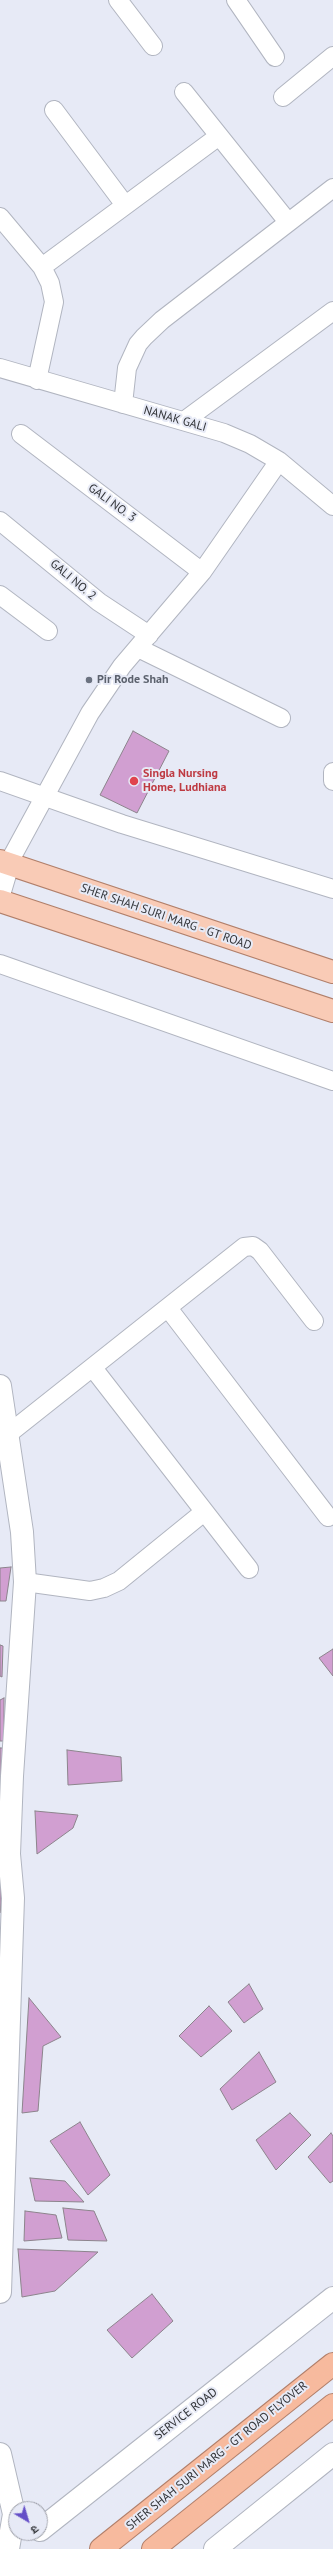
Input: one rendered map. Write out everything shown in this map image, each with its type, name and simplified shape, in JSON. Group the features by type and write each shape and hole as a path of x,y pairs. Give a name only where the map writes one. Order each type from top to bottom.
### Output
{"highway":[{"name":"SHER SHAH SURI MARG - GT ROAD FLYOVER","path":"101,2549 333,2364"},
{"path":"153,2549 333,2405"}],"main road":[{"name":"SHER SHAH SURI MARG - GT ROAD","path":"4,863 333,972"},
{"path":"0,901 333,1011"}],"street":[{"path":"118,0 152,46"},
{"path":"236,0 275,57"},
{"path":"283,97 333,56"},
{"path":"184,92 288,222"},
{"path":"54,110 125,205"},
{"path":"42,267 219,136"},
{"path":"123,404 127,368 135,350 144,337 162,320 333,188"},
{"path":"0,217 42,267 50,283 54,302 37,380"},
{"path":"184,422 333,311"},
{"name":"NANAK GALI","path":"0,368 37,380 224,433 250,444 279,462 333,505"},
{"name":"GALI NO. 3","path":"21,434 202,572"},
{"path":"0,891 4,863 45,799 90,713 143,641 202,572 279,462"},
{"name":"GALI NO. 2","path":"0,520 99,602 143,641 281,718"},
{"path":"0,595 48,631"},
{"path":"333,772 333,781"},
{"path":"0,782 45,799 333,889"},
{"path":"0,964 333,1081"},
{"path":"7,1435 244,1247 253,1246 260,1251 314,1321"},
{"path":"168,1308 328,1517"},
{"path":"93,1368 249,1569"},
{"path":"0,1386 22,1532 25,1582 9,1854 13,1898 0,2292"},
{"path":"25,1582 90,1591 104,1588 119,1580 204,1512"},
{"name":"SERVICE ROAD","path":"48,2524 333,2298"},
{"path":"0,2454 11,2501"},
{"path":"216,2549 333,2454"},
{"path":"0,2542 8,2526"},
{"path":"17,2549 27,2541"}],"building":[{"path":"133,731 169,751 137,813 100,795"},
{"path":"11,1567 6,1601 0,1601 0,1568"},
{"path":"0,1645 3,1646 2,1677 0,1676"},
{"path":"333,1649 333,1676 319,1658"},
{"path":"4,1698 4,1741 0,1741 0,1700"},
{"path":"0,1748 5,1748 3,1786 0,1785"},
{"path":"67,1750 121,1757 122,1781 68,1785"},
{"path":"35,1811 78,1815 73,1828 37,1854"},
{"path":"0,1886 4,1886 0,1913"},
{"path":"249,1984 263,2009 244,2023 228,2002"},
{"path":"29,1998 61,2037 43,2046 38,2111 22,2113"},
{"path":"209,2006 232,2031 201,2057 179,2036"},
{"path":"259,2052 276,2082 232,2110 220,2089"},
{"path":"290,2113 311,2135 276,2170 256,2140"},
{"path":"80,2122 110,2175 88,2195 50,2141"},
{"path":"331,2133 333,2136 333,2181 330,2183 308,2157"},
{"path":"30,2178 65,2181 84,2202 35,2201"},
{"path":"63,2208 94,2211 107,2241 68,2240"},
{"path":"25,2211 56,2215 62,2238 24,2241"},
{"path":"18,2249 98,2252 55,2291 22,2297"},
{"path":"152,2294 173,2321 132,2358 107,2330"}],"place":[{"name":"Pir Rode Shah","path":"89,680"},
{"name":"Singla Nursing Home, Ludhiana","path":"134,781"}]}
